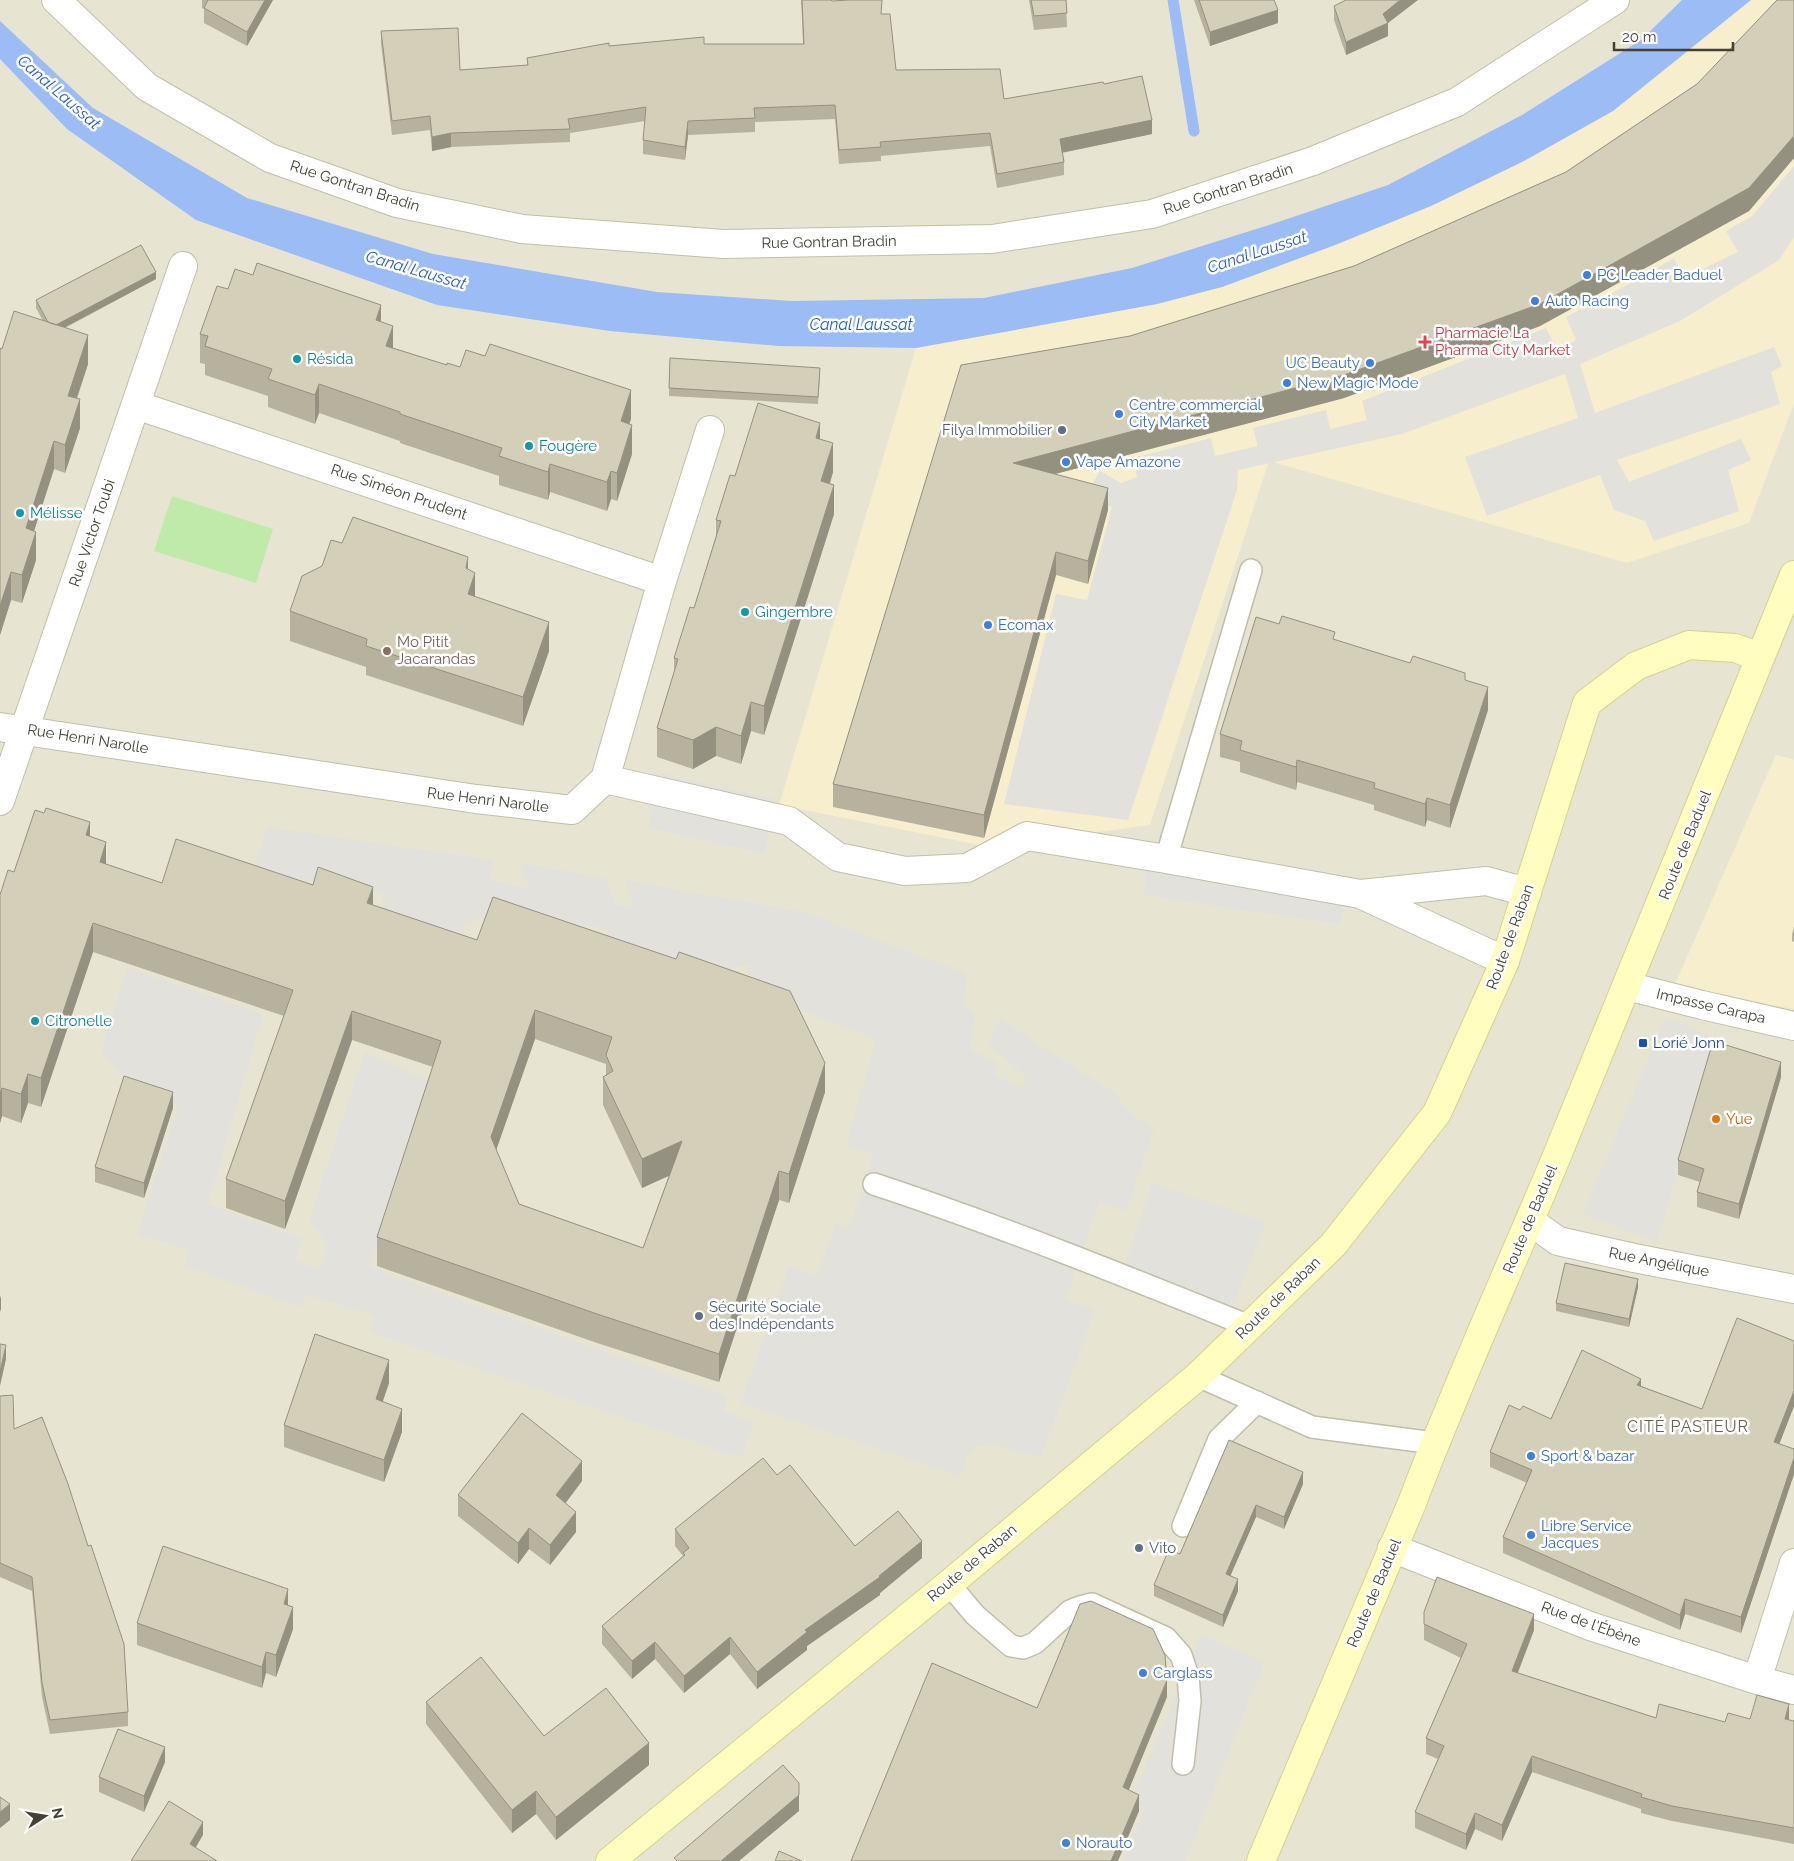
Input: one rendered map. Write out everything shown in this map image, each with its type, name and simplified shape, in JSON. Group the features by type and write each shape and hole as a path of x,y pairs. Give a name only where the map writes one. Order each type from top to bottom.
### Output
{"street":[{"name":"Rue Gontran Bradin","path":"56,0 148,87 270,158 397,203 522,228 723,244 992,239 1152,214 1313,161 1457,102 1615,0"},
{"name":"Rue Victor Toubi","path":"0,801 12,728 136,405 183,266"},
{"name":"Rue Siméon Prudent","path":"136,405 662,581"},
{"path":"710,430 662,581 605,779 788,822 838,857 905,871 967,868 1027,836 1360,894 1505,961"},
{"name":"Route de Baduel","path":"1261,1861 1434,1443 1530,1221 1794,575"},
{"name":"Route de Raban","path":"610,1861 1198,1376 1333,1245 1437,1113 1505,961 1587,703 1636,666 1689,645 1735,648 1760,657"},
{"name":"Rue Henri Narolle","path":"12,728 476,799 572,810 605,779"},
{"path":"1360,894 1486,881 1527,892"},
{"name":"Impasse Carapa","path":"1627,986 1794,1026"},
{"name":"Rue Angélique","path":"1530,1221 1558,1241 1634,1258 1794,1288"},
{"name":"Rue de l'Ébène","path":"1392,1548 1590,1626 1757,1680 1794,1690"},
{"path":"1757,1680 1794,1564"}],"lane":[{"path":"1166,859 1251,570"},
{"path":"874,1184 1098,1264 1250,1326"},
{"path":"1198,1376 1312,1427 1434,1443"},
{"path":"1183,1526 1219,1440 1257,1402"},
{"path":"948,1584 975,1616 1011,1646 1023,1648 1036,1643 1070,1611 1092,1604 1166,1638 1181,1655 1188,1676 1190,1701 1183,1764"}],"shaded area":[{"path":"0,0 1794,0 1794,760 1776,755 1676,984 1794,1009 1794,1861 0,1861"},
{"path":"1751,0 1794,0 1794,403 1749,523 1627,563 1269,461 1150,825 989,847 779,805 916,348 1157,304 1222,287 1335,245 1431,206 1522,162 1613,111"},
{"path":"1794,166 1794,237 1779,260 1680,321 1580,364 1595,413 1774,347 1782,366 1771,372 1780,404 1617,460 1629,482 1741,439 1751,460 1728,470 1739,511 1654,541 1645,521 1614,510 1600,475 1487,516 1465,457 1578,418 1565,374 1402,434 1238,470 1237,490 1128,820 1004,804 1056,594 1087,600 1112,507 1084,497 1100,471 1121,483 1137,477 1133,458 1211,438 1215,456 1258,446 1253,428 1326,410 1330,429 1367,420 1362,401 1546,328 1557,350 1576,340 1566,317 1637,280 1674,258 1684,278 1738,252 1726,231 1752,216"},
{"path":"1776,755 1794,760 1794,1009 1675,984"},
{"path":"660,773 775,799 764,853 648,828"},
{"path":"267,827 493,860 490,880 530,889 519,863 606,878 615,905 634,908 625,880 807,913 967,974 963,1007 975,1013 970,1049 997,1063 995,1076 1024,1087 1026,1077 989,1044 1001,1017 1030,1039 1114,1092 1130,1113 1154,1129 1126,1211 1099,1201 1066,1300 1095,1310 1041,1457 993,1444 976,1446 967,1455 961,1476 741,1403 789,1267 817,1276 836,1223 849,1228 873,1155 846,1145 876,1039 740,987 750,965 734,967 722,980 605,943 607,929 501,909 465,924 458,952 376,928 384,894 318,874 310,901 250,882"},
{"path":"1148,847 1346,884 1340,924 1144,895"},
{"path":"127,967 263,1014 208,1204 302,1239 295,1260 320,1270 329,1246 309,1221 365,1052 433,1083 370,1267 728,1396 723,1411 753,1422 742,1458 371,1332 374,1316 306,1294 301,1307 185,1266 189,1250 137,1234 178,1105 135,1090 101,1052"},
{"path":"1666,1017 1716,1039 1657,1242 1583,1214"},
{"path":"1152,1183 1266,1222 1225,1326 1117,1287"},
{"path":"1201,1635 1264,1662 1185,1861 1123,1861 1145,1809 1130,1802"}],"green space":[{"path":"172,496 273,529 256,583 154,551"}],"water":[{"name":"Canal Laussat","path":"1682,0 1751,0 1613,111 1522,162 1431,206 1335,245 1222,287 1157,304 916,348 779,346 710,340 610,331 437,305 196,220 67,129 0,59 0,21 93,108 247,198 433,254 657,292 792,301 984,298 1132,268 1388,185 1522,115 1641,40"}],"building":[{"path":"208,0 265,0 247,32 204,8"},
{"path":"802,0 882,0 881,14 890,14 896,70 1000,69 1004,99 1103,82 1104,84 1142,76 1152,120 1060,139 1064,162 997,174 990,133 880,142 881,147 839,150 835,105 754,108 755,118 688,121 685,147 643,140 646,107 568,119 570,129 451,133 432,137 430,116 392,121 381,31 458,28 460,70 528,65 527,58 609,43 609,46 704,37 704,44 804,44"},
{"path":"1031,0 1066,0 1067,13 1034,16"},
{"path":"1199,0 1274,0 1278,10 1210,32"},
{"path":"1346,0 1400,0 1383,14 1388,23 1346,42 1334,6"},
{"name":"Centre commercial City Market","path":"1777,0 1794,0 1794,136 1749,188 1540,304 1344,375 1013,463 1108,488 1088,561 1056,552 984,815 833,784 961,365 1130,336 1354,266 1566,172 1697,84"},
{"path":"141,245 156,272 56,325 48,322 36,300"},
{"path":"257,263 381,305 376,320 393,326 386,346 447,365 447,363 460,367 466,350 485,356 490,344 631,390 621,421 632,425 617,473 611,471 607,482 550,464 548,472 499,456 502,448 400,414 400,412 319,384 315,395 268,379 272,369 205,346 208,336 200,334 217,286 228,289 235,269 253,275"},
{"name":"Mélisse","path":"14,311 88,335 68,396 80,399 65,445 54,441 26,528 36,532 22,575 11,572 0,606 0,348 2,349"},
{"path":"670,358 820,368 818,397 669,388"},
{"name":"Gingembre","path":"758,403 820,423 816,438 833,443 821,481 834,485 764,706 751,702 741,736 716,727 693,740 657,728 678,659 674,658 690,607 694,608 721,521 716,520 730,475 735,476"},
{"path":"353,517 468,557 466,568 475,573 468,594 549,622 523,697 366,646 367,639 290,611 302,576 322,566 331,540 342,543"},
{"path":"1282,616 1335,632 1333,639 1410,663 1413,656 1465,673 1465,680 1488,687 1450,805 1427,798 1425,804 1374,788 1375,783 1297,760 1296,767 1240,750 1242,741 1220,734 1256,617 1279,624"},
{"path":"46,808 90,822 86,835 106,842 100,862 162,883 176,839 313,885 318,867 373,887 367,903 477,940 493,897 676,959 679,952 790,991 825,1063 789,1174 779,1171 719,1354 597,1314 377,1237 441,1041 352,1011 285,1201 226,1179 293,990 93,923 41,1078 28,1074 21,1094 2,1088 0,1094 0,895 8,870 14,872 35,810 44,813","holes":["535,1010 612,1037 606,1055 613,1071 603,1077 642,1159 682,1141 643,1248 519,1204 491,1137"]},
{"path":"1713,1041 1781,1062 1739,1204 1697,1192 1704,1169 1678,1160"},
{"path":"124,1076 173,1092 144,1183 95,1167"},
{"path":"1565,1263 1638,1279 1629,1319 1556,1303"},
{"path":"1737,1318 1794,1341 1794,1391 1774,1442 1794,1449 1794,1458 1741,1617 1685,1599 1680,1615 1503,1537 1532,1470 1490,1452 1509,1405 1520,1410 1523,1406 1551,1419 1582,1350 1641,1379 1637,1385 1702,1409"},
{"path":"315,1334 389,1360 376,1399 402,1409 384,1460 284,1425"},
{"path":"0,1344 6,1345 0,1372"},
{"path":"13,1395 14,1429 42,1417 68,1484 88,1546 91,1545 124,1644 128,1712 50,1720 42,1683 32,1577 0,1563 0,1396"},
{"path":"522,1413 582,1461 556,1495 576,1512 550,1545 529,1528 518,1543 458,1495"},
{"path":"1229,1440 1303,1472 1284,1517 1256,1505 1226,1574 1238,1579 1223,1615 1154,1585 1169,1549 1180,1554"},
{"path":"763,1458 777,1475 790,1465 855,1546 898,1511 922,1541 880,1577 805,1630 807,1632 757,1672 730,1637 684,1676 655,1642 632,1661 602,1626 685,1555 683,1553 689,1548 675,1529"},
{"path":"163,1546 288,1589 284,1604 293,1607 276,1655 266,1652 262,1667 137,1623"},
{"path":"1437,1577 1534,1614 1512,1671 1656,1718 1659,1704 1725,1722 1728,1713 1750,1719 1757,1695 1789,1704 1785,1719 1794,1721 1794,1828 1672,1806 1641,1797 1642,1794 1532,1756 1502,1825 1475,1813 1466,1834 1415,1812 1444,1746 1426,1738 1467,1644 1424,1624 1424,1612"},
{"path":"1091,1601 1153,1629 1165,1655 1167,1680 1123,1787 1139,1795 1111,1861 851,1861 932,1663 1037,1708 1080,1604"},
{"path":"481,1657 544,1736 606,1688 649,1743 556,1817 536,1791 512,1810 426,1702"},
{"path":"118,1729 165,1747 144,1796 99,1777"},
{"path":"783,1765 799,1783 799,1795 721,1861 677,1861 674,1858"},
{"path":"0,1797 10,1804 0,1812"},
{"path":"169,1801 203,1822 190,1844 217,1861 131,1861"},
{"path":"779,1851 802,1861 775,1861"}],"waterway":[{"path":"1173,0 1194,131"}],"place":[{"name":"PC Leader Baduel","path":"1587,275"},
{"name":"Auto Racing","path":"1535,301"},
{"name":"Pharmacie La Pharma City Market","path":"1425,342"},
{"name":"Résida","path":"297,359"},
{"name":"UC Beauty","path":"1370,363"},
{"name":"New Magic Mode","path":"1287,383"},
{"name":"Centre commercial City Market","path":"1119,414"},
{"name":"Filya Immobilier","path":"1062,430"},
{"name":"Fougère","path":"529,446"},
{"name":"Vape Amazone","path":"1066,462"},
{"name":"Mélisse","path":"20,513"},
{"name":"Gingembre","path":"745,612"},
{"name":"Ecomax","path":"988,625"},
{"name":"Mo Pitit Jacarandas","path":"387,651"},
{"name":"Citronelle","path":"35,1021"},
{"name":"Lorié Jonn","path":"1643,1043"},
{"name":"Yue","path":"1716,1119"},
{"name":"Sécurité Sociale des Indépendants","path":"699,1316"},
{"name":"Sport & bazar","path":"1531,1456"},
{"name":"Libre Service Jacques","path":"1531,1535"},
{"name":"Vito","path":"1139,1548"},
{"name":"Carglass","path":"1143,1673"},
{"name":"Norauto","path":"1066,1843"}],"district":[{"name":"CITÉ PASTEUR","path":"1688,1426"}]}
